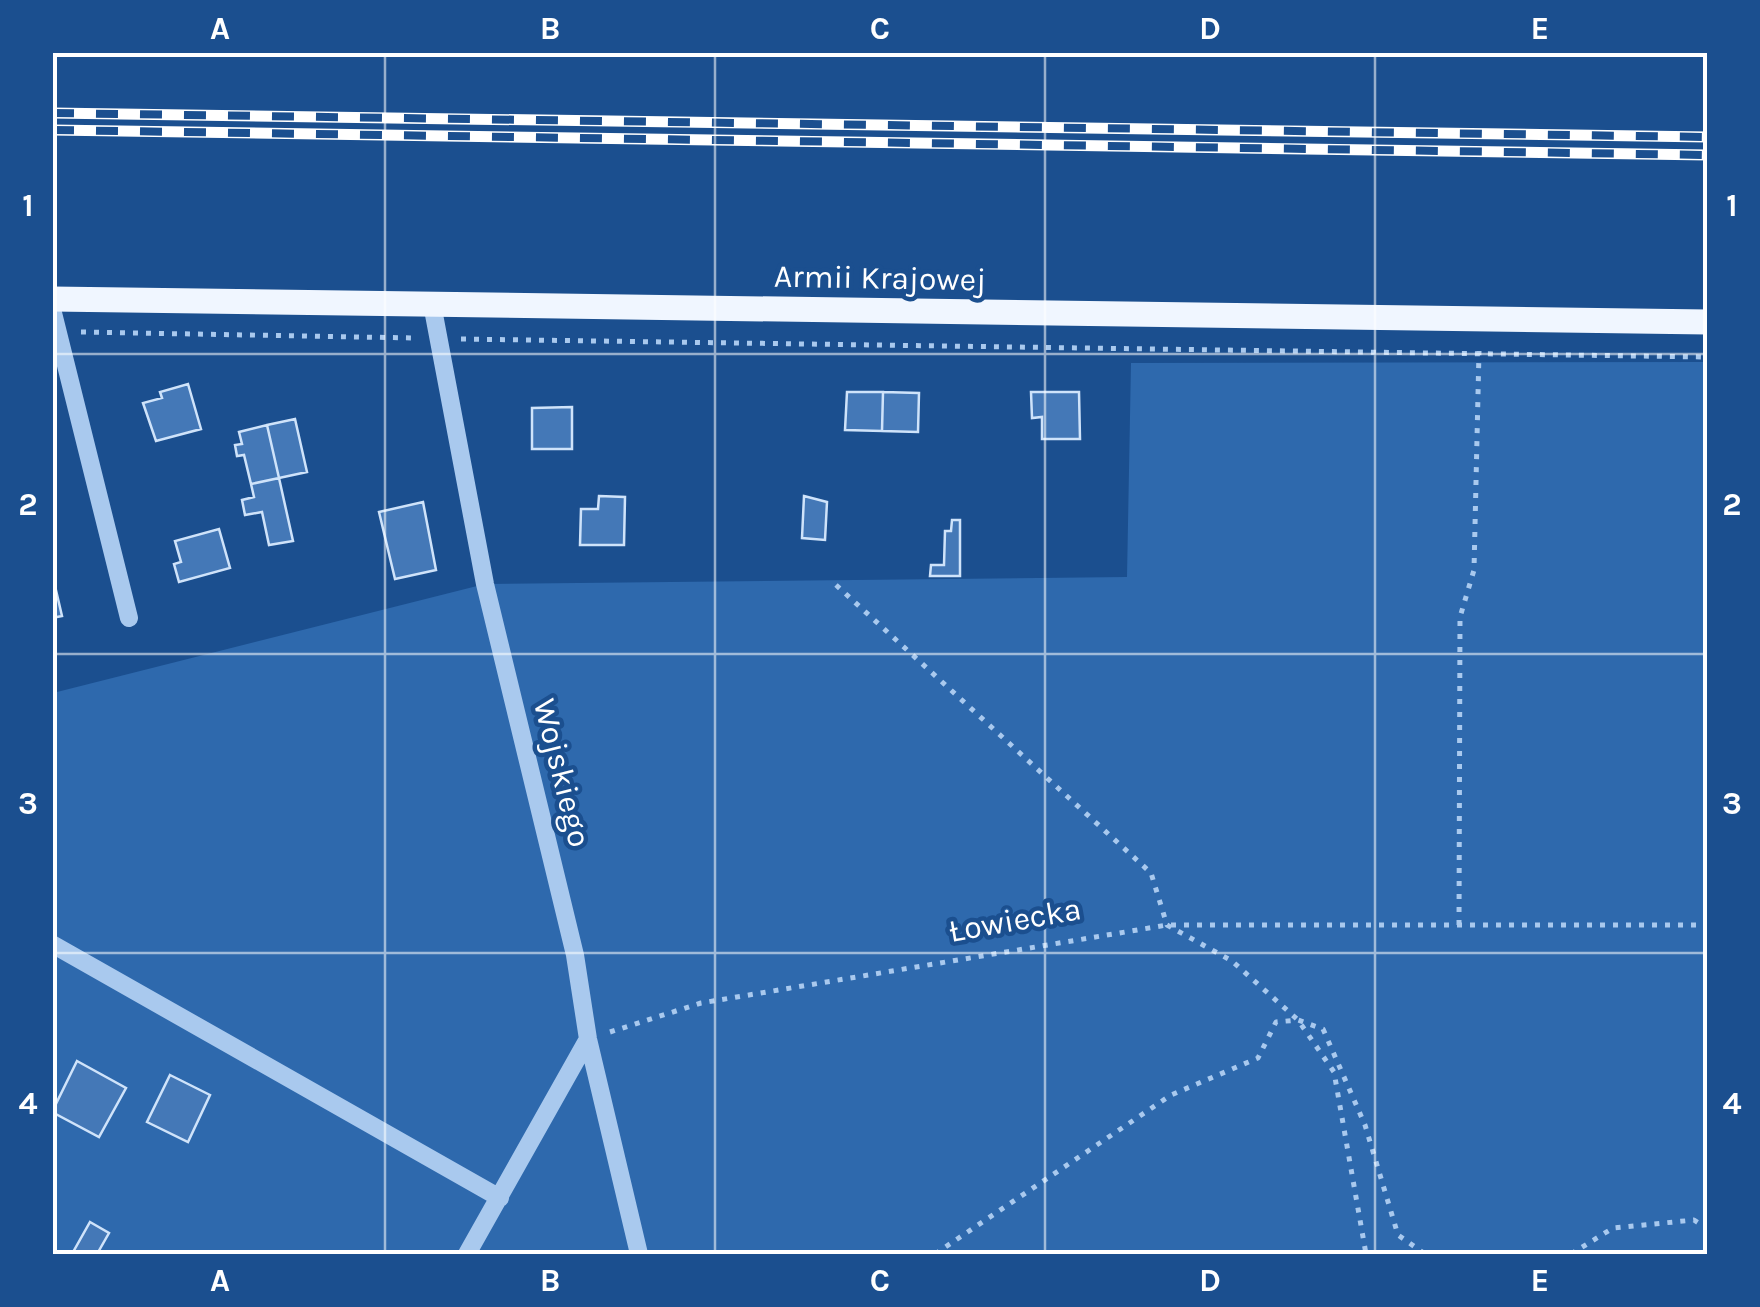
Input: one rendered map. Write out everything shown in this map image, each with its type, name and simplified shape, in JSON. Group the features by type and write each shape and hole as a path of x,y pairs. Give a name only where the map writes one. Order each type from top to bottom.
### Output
{"main road":[{"name":"Armii Krajowej","path":"52,298 1708,322"}],"street":[{"name":"Wojskiego","path":"432,304 485,584 575,955 588,1040 639,1254"},
{"path":"52,308 129,618"},
{"path":"52,944 500,1198"},
{"path":"467,1254 588,1040"}],"path":[{"path":"1459,925 1460,617 1474,570 1482,319"},
{"path":"57,332 1708,357"},
{"path":"836,586 1152,873 1167,924 1232,961 1298,1020 1334,1072 1366,1254"},
{"name":"Łowiecka","path":"588,1040 702,1003 1167,924 1708,925"},
{"path":"936,1254 1171,1095 1258,1058 1276,1022 1298,1020 1323,1029 1366,1125 1398,1235 1425,1254"},
{"path":"1571,1254 1613,1228 1694,1220 1708,1228"}],"shaded area":[{"path":"1707,362 1707,1254 53,1254 53,693 485,584 1127,577 1131,363"}],"building":[{"path":"188,384 201,429 156,441 143,403 162,398 160,392"},
{"path":"847,392 883,392 882,431 845,430"},
{"path":"883,392 919,393 918,432 882,431"},
{"path":"1031,392 1079,392 1080,439 1042,439 1042,417 1032,418"},
{"path":"572,407 572,449 532,449 532,408"},
{"path":"295,419 307,472 279,478 267,425"},
{"path":"267,425 279,478 251,484 244,455 237,456 235,445 242,444 239,432"},
{"path":"279,478 293,541 269,545 262,512 245,515 242,500 254,497 251,484"},
{"path":"599,496 625,497 624,545 580,545 581,509 598,509"},
{"path":"804,496 827,502 825,540 802,538"},
{"path":"423,502 436,570 395,579 379,512"},
{"path":"952,520 960,520 960,576 930,576 931,565 944,565 945,531 951,531"},
{"path":"219,529 230,568 179,582 174,564 181,562 175,541"},
{"path":"52,573 62,616 52,618"},
{"path":"77,1061 126,1088 99,1137 52,1112"},
{"path":"170,1075 210,1095 188,1142 147,1122"},
{"path":"90,1222 109,1233 97,1254 72,1254"}],"railway":[{"path":"52,113 1708,137"},
{"path":"52,130 1708,155"}]}
